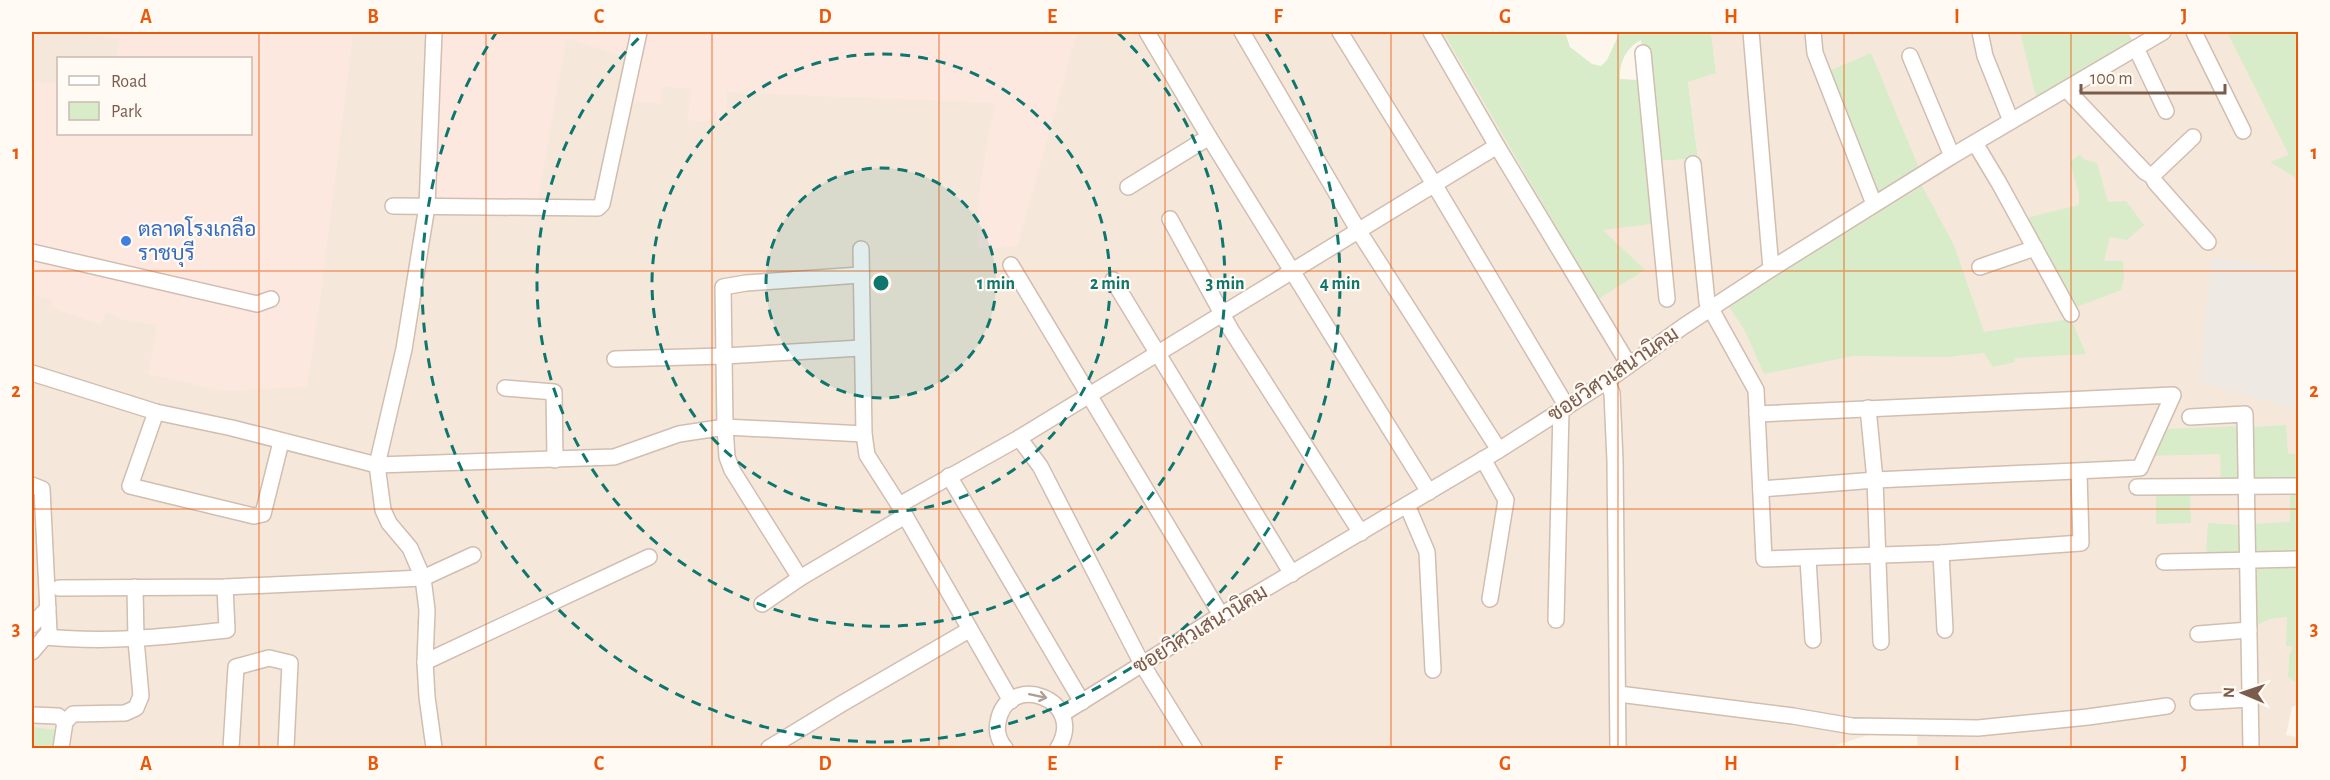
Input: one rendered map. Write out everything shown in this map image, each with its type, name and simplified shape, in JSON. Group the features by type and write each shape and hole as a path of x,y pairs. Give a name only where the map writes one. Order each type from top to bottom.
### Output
{"street":[{"path":"434,32 427,206 404,349 377,465 383,510 389,523 410,548 423,578 428,610 425,662 431,738 434,748"},
{"path":"393,206 598,208 602,204 639,32"},
{"path":"1147,32 1430,492"},
{"path":"1242,32 1359,230 1499,450"},
{"path":"1340,32 1434,183 1564,409 1556,620"},
{"path":"1431,32 1629,365"},
{"path":"1751,32 1771,268"},
{"path":"1813,32 1815,53 1874,204"},
{"path":"1980,32 1985,56 2011,121"},
{"name":"ซอยวิศวเสนานิคม","path":"1062,714 1221,615 1499,450 1607,381 1771,268 1874,204 2163,32"},
{"path":"2194,32 2243,131"},
{"path":"2136,48 2166,111"},
{"path":"1643,53 1667,299"},
{"path":"1910,56 1952,156"},
{"path":"2067,90 2145,172 2152,176 2208,242"},
{"path":"1128,187 1209,136"},
{"path":"2152,176 2193,137"},
{"path":"1975,143 2071,314"},
{"path":"762,604 902,511 949,476 1019,438 1497,146"},
{"path":"1693,164 1705,295 1756,390 1764,560 1941,553 2081,543 2079,472"},
{"path":"1170,219 1222,313 1361,533"},
{"path":"1980,267 2035,248"},
{"path":"861,249 861,348 864,434 867,455 902,511 1011,701"},
{"path":"32,252 257,304 271,298"},
{"path":"1011,265 1221,615"},
{"path":"800,578 732,470 727,457 722,298 725,285 860,275"},
{"path":"1113,280 1292,574"},
{"path":"615,358 724,356 861,348"},
{"path":"32,373 156,412 232,428 377,465 614,457 679,434 725,427 864,434"},
{"path":"1607,381 1612,393 1615,461 1618,748"},
{"path":"505,388 554,392 555,460"},
{"path":"1757,414 2173,395 2140,468 1875,480 1761,489"},
{"path":"1868,408 1875,480 1881,642"},
{"path":"156,412 130,486 254,516 263,514 280,442"},
{"path":"2190,417 2245,414 2251,748"},
{"path":"1019,438 1040,466 1142,664 1194,748"},
{"path":"1483,459 1506,500 1490,599"},
{"path":"949,476 1082,702"},
{"path":"32,485 42,489 49,632 32,652"},
{"path":"2137,487 2298,486"},
{"path":"1407,505 1427,552 1433,670"},
{"path":"1941,553 1945,630"},
{"path":"59,588 225,587 423,578 473,555"},
{"path":"425,662 649,557"},
{"path":"1808,559 1813,640"},
{"path":"2164,562 2298,559"},
{"path":"61,748 65,722 73,714 125,713 136,708 141,696 136,640 135,587"},
{"path":"45,637 86,641 136,640 226,630 225,587"},
{"path":"32,625 48,608"},
{"path":"769,748 969,630"},
{"path":"2198,634 2249,630"},
{"path":"231,748 236,668 269,658 290,663 286,748"},
{"path":"1002,748 997,727 999,717 1011,701 1029,694 1040,695 1056,706 1062,714 1065,725 1064,737 1058,748"},
{"path":"1619,694 1793,716 1852,726 1978,728 2167,706"},
{"path":"2198,702 2250,699"},
{"path":"32,715 58,716 65,722"}],"shaded area":[{"path":"32,32 1443,32 1598,299 1602,229 1651,163 1698,157 1688,81 1716,73 1711,32 2020,32 2037,101 2154,32 2298,32 2298,646 2289,654 2288,677 2298,684 2298,705 2292,707 2286,735 2297,737 2298,748 1918,748 1917,733 1868,735 1828,748 32,748"},
{"path":"76,32 353,32 307,387 224,391 148,374 158,325 116,318 116,315 106,312 101,325 51,307 52,300 32,295 32,81 57,84 57,135 252,135 252,57 115,57 121,39"},
{"path":"437,32 1077,32 1017,247 977,248 978,199 995,103 727,92 727,122 688,120 691,88 662,87 661,104 631,101 623,56 566,38 538,201 430,199"},
{"path":"2211,258 2298,271 2298,411 2200,381"}],"green space":[{"path":"1443,32 1565,32 1570,47 1592,64 1601,66 1607,60 1620,32 1711,32 1716,73 1688,82 1698,158 1662,161 1651,55 1644,53 1659,223 1603,230 1645,270 1598,299","holes":["1641,40 1643,53 1638,80 1620,79 1624,56"]},
{"path":"2020,32 2128,32 2134,44 2037,102"},
{"path":"2227,32 2298,32 2298,179 2270,162 2289,155"},
{"path":"1871,53 1919,168 1877,194 1829,71"},
{"path":"2080,154 2083,159 2097,163 2108,202 2126,201 2144,225 2127,240 2110,237 2104,261 2123,261 2124,278 2121,290 2077,307 2026,218 2079,205 2079,195 2070,162"},
{"path":"1922,186 1954,245 1984,332 2071,319 2086,354 2015,358 2015,362 1993,367 1984,353 1949,357 1853,356 1764,374 1745,331 1728,305"},
{"path":"2286,425 2288,454 2298,453 2298,480 2254,482 2252,427"},
{"path":"2240,426 2241,483 2221,483 2220,454 2149,456 2164,429"},
{"path":"2298,490 2298,553 2255,553 2254,524 2290,522 2290,492"},
{"path":"2190,491 2191,523 2156,524 2156,492"},
{"path":"2208,523 2240,525 2241,553 2206,553"},
{"path":"2257,566 2298,566 2298,684 2288,677 2289,654 2292,646 2286,646 2287,617 2270,619 2257,625"},
{"path":"32,727 57,730 55,748 32,748"}],"place":[{"name":"ตลาดโรงเกลือ ราชบุรี","path":"126,241"}]}
